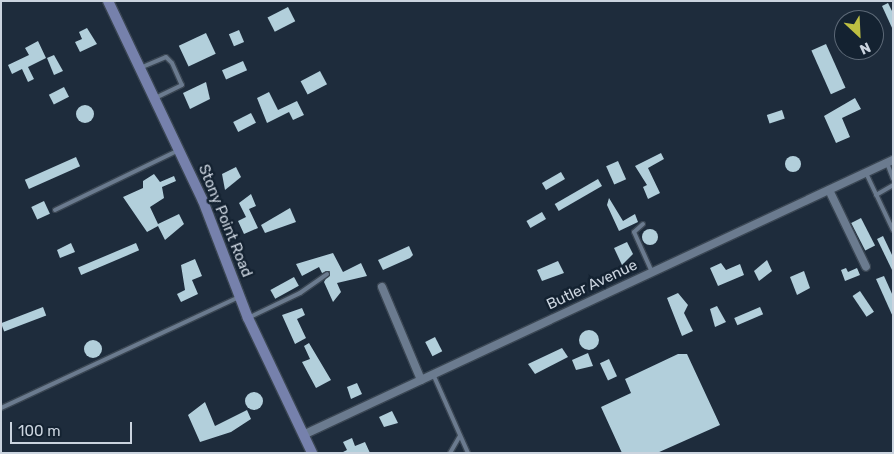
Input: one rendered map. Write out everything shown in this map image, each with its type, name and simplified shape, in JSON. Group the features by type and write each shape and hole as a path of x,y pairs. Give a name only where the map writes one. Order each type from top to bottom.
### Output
{"main road":[{"name":"Stony Point Road","path":"108,1 179,150 248,318 312,453"}],"street":[{"name":"Butler Avenue","path":"303,434 890,162"},
{"path":"829,190 866,267"},
{"path":"382,287 421,380"}],"lane":[{"path":"140,68 166,57 172,63 182,85 154,98"},
{"path":"55,210 179,150"},
{"path":"890,162 893,178"},
{"path":"866,173 893,230"},
{"path":"876,195 893,185"},
{"path":"643,224 634,232 652,272"},
{"path":"248,318 300,293 327,274"},
{"path":"1,408 239,297"},
{"path":"433,374 468,453"},
{"path":"450,453 460,436"}],"building":[{"path":"888,3 893,13 893,30 884,10 882,6"},
{"path":"288,7 295,21 275,32 268,17"},
{"path":"87,28 97,44 80,52 75,42 82,39 79,32"},
{"path":"239,30 244,42 234,46 229,34"},
{"path":"206,33 216,54 189,67 179,46"},
{"path":"38,41 46,58 28,67 34,79 28,82 22,69 12,74 8,65 29,55 25,48"},
{"path":"826,44 846,88 831,94 811,51"},
{"path":"54,55 63,71 54,75 47,58"},
{"path":"243,61 247,70 226,79 222,70"},
{"path":"320,71 327,84 308,95 301,81"},
{"path":"206,82 210,99 190,109 183,93"},
{"path":"64,87 69,97 54,105 49,95"},
{"path":"269,92 278,110 297,101 304,115 293,120 289,112 267,123 257,98"},
{"path":"855,98 861,109 842,118 850,137 836,143 824,116"},
{"path":"81,105 89,105 94,110 92,121 81,123 76,118 76,110"},
{"path":"782,110 785,119 770,124 767,115"},
{"path":"251,113 256,123 238,132 233,122"},
{"path":"661,153 664,159 648,168 660,193 648,199 643,187 647,185 635,166"},
{"path":"793,156 799,158 801,164 799,170 793,172 787,170 785,164 787,158"},
{"path":"76,157 80,166 29,189 25,180"},
{"path":"618,161 626,179 614,185 606,166"},
{"path":"236,167 241,177 225,190 222,174"},
{"path":"561,172 565,179 546,190 542,183"},
{"path":"154,174 160,182 174,176 176,181 162,187 164,198 150,207 158,224 179,214 184,224 165,240 158,226 147,232 123,197 143,188 143,181"},
{"path":"598,179 602,186 559,211 555,204"},
{"path":"251,194 256,206 249,209 258,228 244,234 238,221 246,217 239,203"},
{"path":"609,198 623,221 635,214 638,222 619,231 607,205"},
{"path":"44,201 50,214 37,220 31,207"},
{"path":"290,208 296,222 265,233 261,225"},
{"path":"542,212 546,219 530,228 526,221"},
{"path":"861,218 875,246 865,251 851,223"},
{"path":"647,229 653,229 658,234 656,243 647,245 642,240 642,234"},
{"path":"883,236 893,257 893,272 877,239"},
{"path":"627,242 633,254 622,265 614,248"},
{"path":"71,243 75,252 60,258 57,250"},
{"path":"136,243 139,250 81,275 78,268"},
{"path":"409,246 413,255 410,258 383,270 378,260"},
{"path":"333,253 343,272 361,263 367,276 337,283 341,292 333,302 324,282 330,271 322,273 319,267 302,276 296,264"},
{"path":"195,259 202,276 192,280 198,294 181,302 177,294 185,290 181,265"},
{"path":"767,260 772,271 759,281 754,271"},
{"path":"558,261 564,273 542,281 537,270"},
{"path":"721,263 726,270 740,264 744,275 718,286 710,268"},
{"path":"846,268 848,272 857,268 860,275 845,281 841,270"},
{"path":"804,271 810,288 797,295 790,277"},
{"path":"884,276 893,296 893,317 876,279"},
{"path":"294,277 299,286 275,299 270,290"},
{"path":"860,291 874,312 867,317 853,296"},
{"path":"678,293 688,305 684,313 693,331 682,336 667,298"},
{"path":"717,306 726,322 715,327 710,309"},
{"path":"43,307 46,315 4,332 1,323"},
{"path":"760,307 763,314 737,325 734,318"},
{"path":"302,308 305,315 297,319 306,338 295,344 282,315"},
{"path":"589,330 596,333 599,340 596,347 589,350 582,347 579,340 582,333"},
{"path":"435,337 442,351 432,356 425,342"},
{"path":"93,340 99,343 102,349 99,355 93,358 87,355 84,349 87,343"},
{"path":"309,343 331,380 316,388 302,362 310,359 304,346"},
{"path":"562,348 568,357 535,374 528,364"},
{"path":"588,353 593,366 576,370 572,360"},
{"path":"678,354 687,354 720,425 657,453 622,453 601,407 631,393 625,379"},
{"path":"609,359 617,376 608,380 600,363"},
{"path":"357,383 362,394 351,399 347,387"},
{"path":"254,392 260,395 263,401 260,407 254,410 248,407 245,401 248,395"},
{"path":"205,402 215,426 247,410 251,419 231,432 200,442 188,415"},
{"path":"392,411 398,423 384,427 379,417"},
{"path":"352,438 355,446 365,442 370,453 341,453 347,450 343,442"}]}
